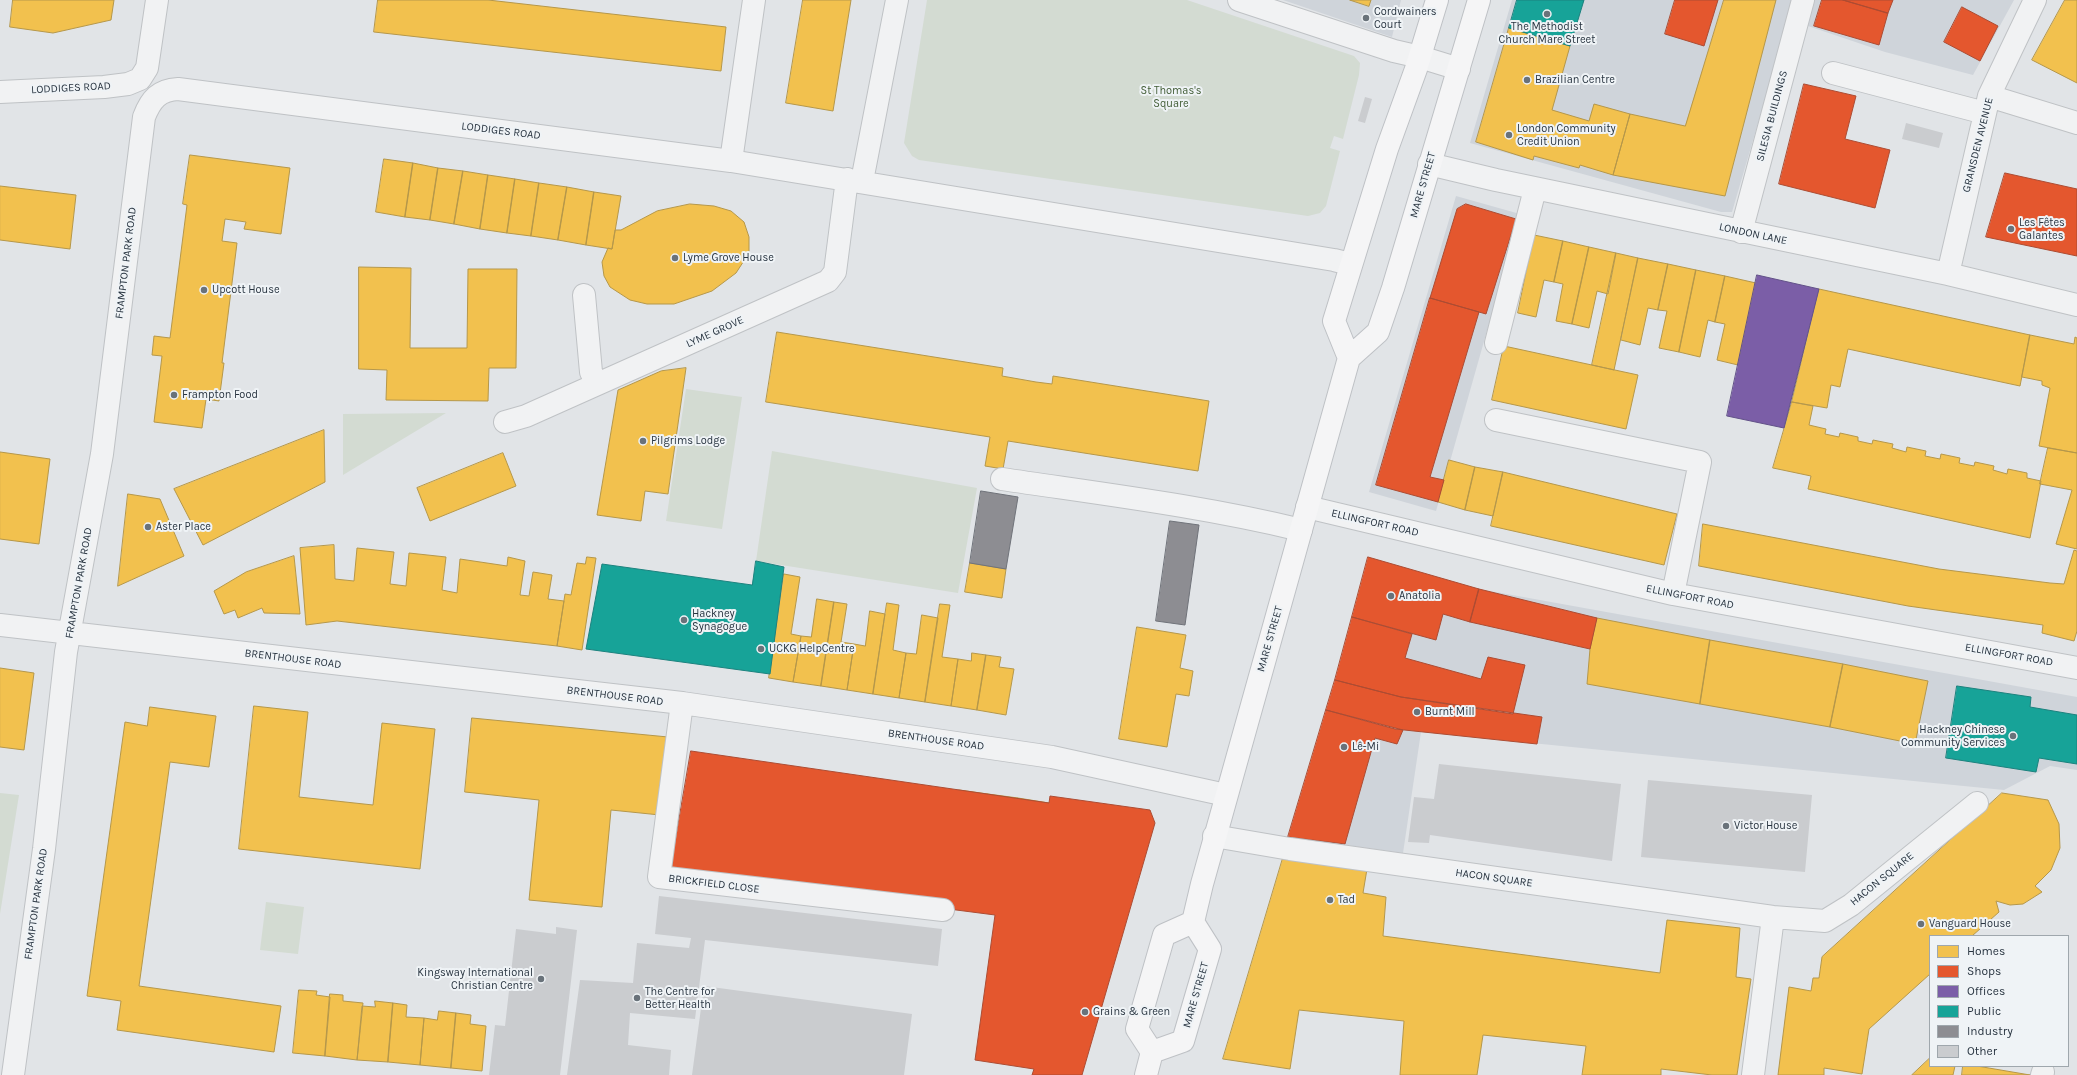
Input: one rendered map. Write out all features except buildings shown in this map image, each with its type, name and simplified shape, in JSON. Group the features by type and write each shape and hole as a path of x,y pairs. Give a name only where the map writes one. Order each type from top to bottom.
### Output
{"main road":[{"path":"1349,358 1334,320 1350,264 1397,117 1420,57 1437,0"},
{"name":"MARE STREET","path":"1152,1052 1183,1041 1189,1022 1210,949 1193,922 1214,836 1349,358 1378,332 1393,288 1479,0"},
{"path":"1146,1075 1152,1052 1137,1029 1164,935 1193,922"}],"street":[{"name":"LODDIGES ROAD","path":"0,92 104,87 128,84 140,79 148,68 157,0"},
{"path":"731,161 754,0"},
{"path":"897,0 854,180 1334,260 1350,264"},
{"path":"1239,0 1394,52 1420,57 1459,70"},
{"name":"SILESIA BUILDINGS","path":"1741,232 1803,0"},
{"name":"GRANSDEN AVENUE","path":"1948,274 1987,104 2035,0"},
{"path":"1833,73 2077,123"},
{"name":"LODDIGES ROAD","path":"157,96 166,90 178,89 731,161 854,180"},
{"name":"FRAMPTON PARK ROAD","path":"13,1075 44,849 66,652 102,454 144,117 148,107 157,96"},
{"name":"LONDON LANE","path":"1429,164 1535,189 1948,274 2077,305"},
{"name":"LYME GROVE","path":"505,422 526,416 828,281 835,272 854,180"},
{"path":"1496,343 1535,189"},
{"path":"584,295 591,372 597,384"},
{"path":"1496,420 1700,462 1673,594"},
{"path":"1002,479 1198,508 1251,518 1301,530"},
{"name":"ELLINGFORT ROAD","path":"1308,507 1673,594 2077,668"},
{"name":"BRENTHOUSE ROAD","path":"0,625 682,703 1052,757 1226,795"},
{"name":"BRICKFIELD CLOSE","path":"682,703 659,877 943,910"},
{"name":"HACON SQUARE","path":"1214,836 1290,849 1773,917 1826,921 1851,905 1977,802"},
{"path":"1753,1075 1773,917"}],"shaded area":[{"name":"Cordwainers Court","path":"1283,0 1401,0 1392,37"},
{"path":"1512,0 1794,0 1732,212 1721,212 1470,143"},
{"path":"1815,0 2014,0 1973,75 1885,52 1808,26"},
{"path":"1456,196 1520,214 1436,511 1369,492"},
{"path":"1368,557 1479,589 2077,697 2077,770 2050,766 2004,790 1421,732 1403,853 1288,837 1335,681"}],"green space":[{"name":"St Thomas's Square","path":"927,0 1187,0 1354,56 1360,63 1359,75 1343,139 1334,136 1330,148 1340,151 1326,206 1320,213 1308,216 919,160 912,156 904,143"},
{"path":"686,389 742,397 722,529 666,521"},
{"path":"446,413 343,475 343,414"},
{"path":"772,451 977,488 958,593 756,561"},
{"path":"0,793 19,795 0,914"},
{"path":"266,902 304,907 298,954 260,950"}],"place":[{"name":"The Methodist Church Mare Street","path":"1547,14"},
{"name":"Cordwainers Court","path":"1366,18"},
{"name":"Brazilian Centre","path":"1527,80"},
{"name":"London Community Credit Union","path":"1509,135"},
{"name":"Les Fêtes Galantes","path":"2011,229"},
{"name":"Lyme Grove House","path":"675,258"},
{"name":"Upcott House","path":"204,290"},
{"name":"Frampton Food","path":"174,395"},
{"name":"Pilgrims Lodge","path":"643,441"},
{"name":"Aster Place","path":"148,527"},
{"name":"Anatolia","path":"1391,596"},
{"name":"Hackney Synagogue","path":"684,620"},
{"name":"UCKG HelpCentre","path":"761,649"},
{"name":"Burnt Mill","path":"1417,712"},
{"name":"Hackney Chinese Community Services","path":"2013,736"},
{"name":"Lê-Mi","path":"1344,747"},
{"name":"Victor House","path":"1726,826"},
{"name":"Tad","path":"1330,900"},
{"name":"Vanguard House","path":"1921,924"},
{"name":"Kingsway International Christian Centre","path":"541,979"},
{"name":"The Centre for Better Health","path":"637,998"},
{"name":"Grains & Green","path":"1085,1012"}]}
